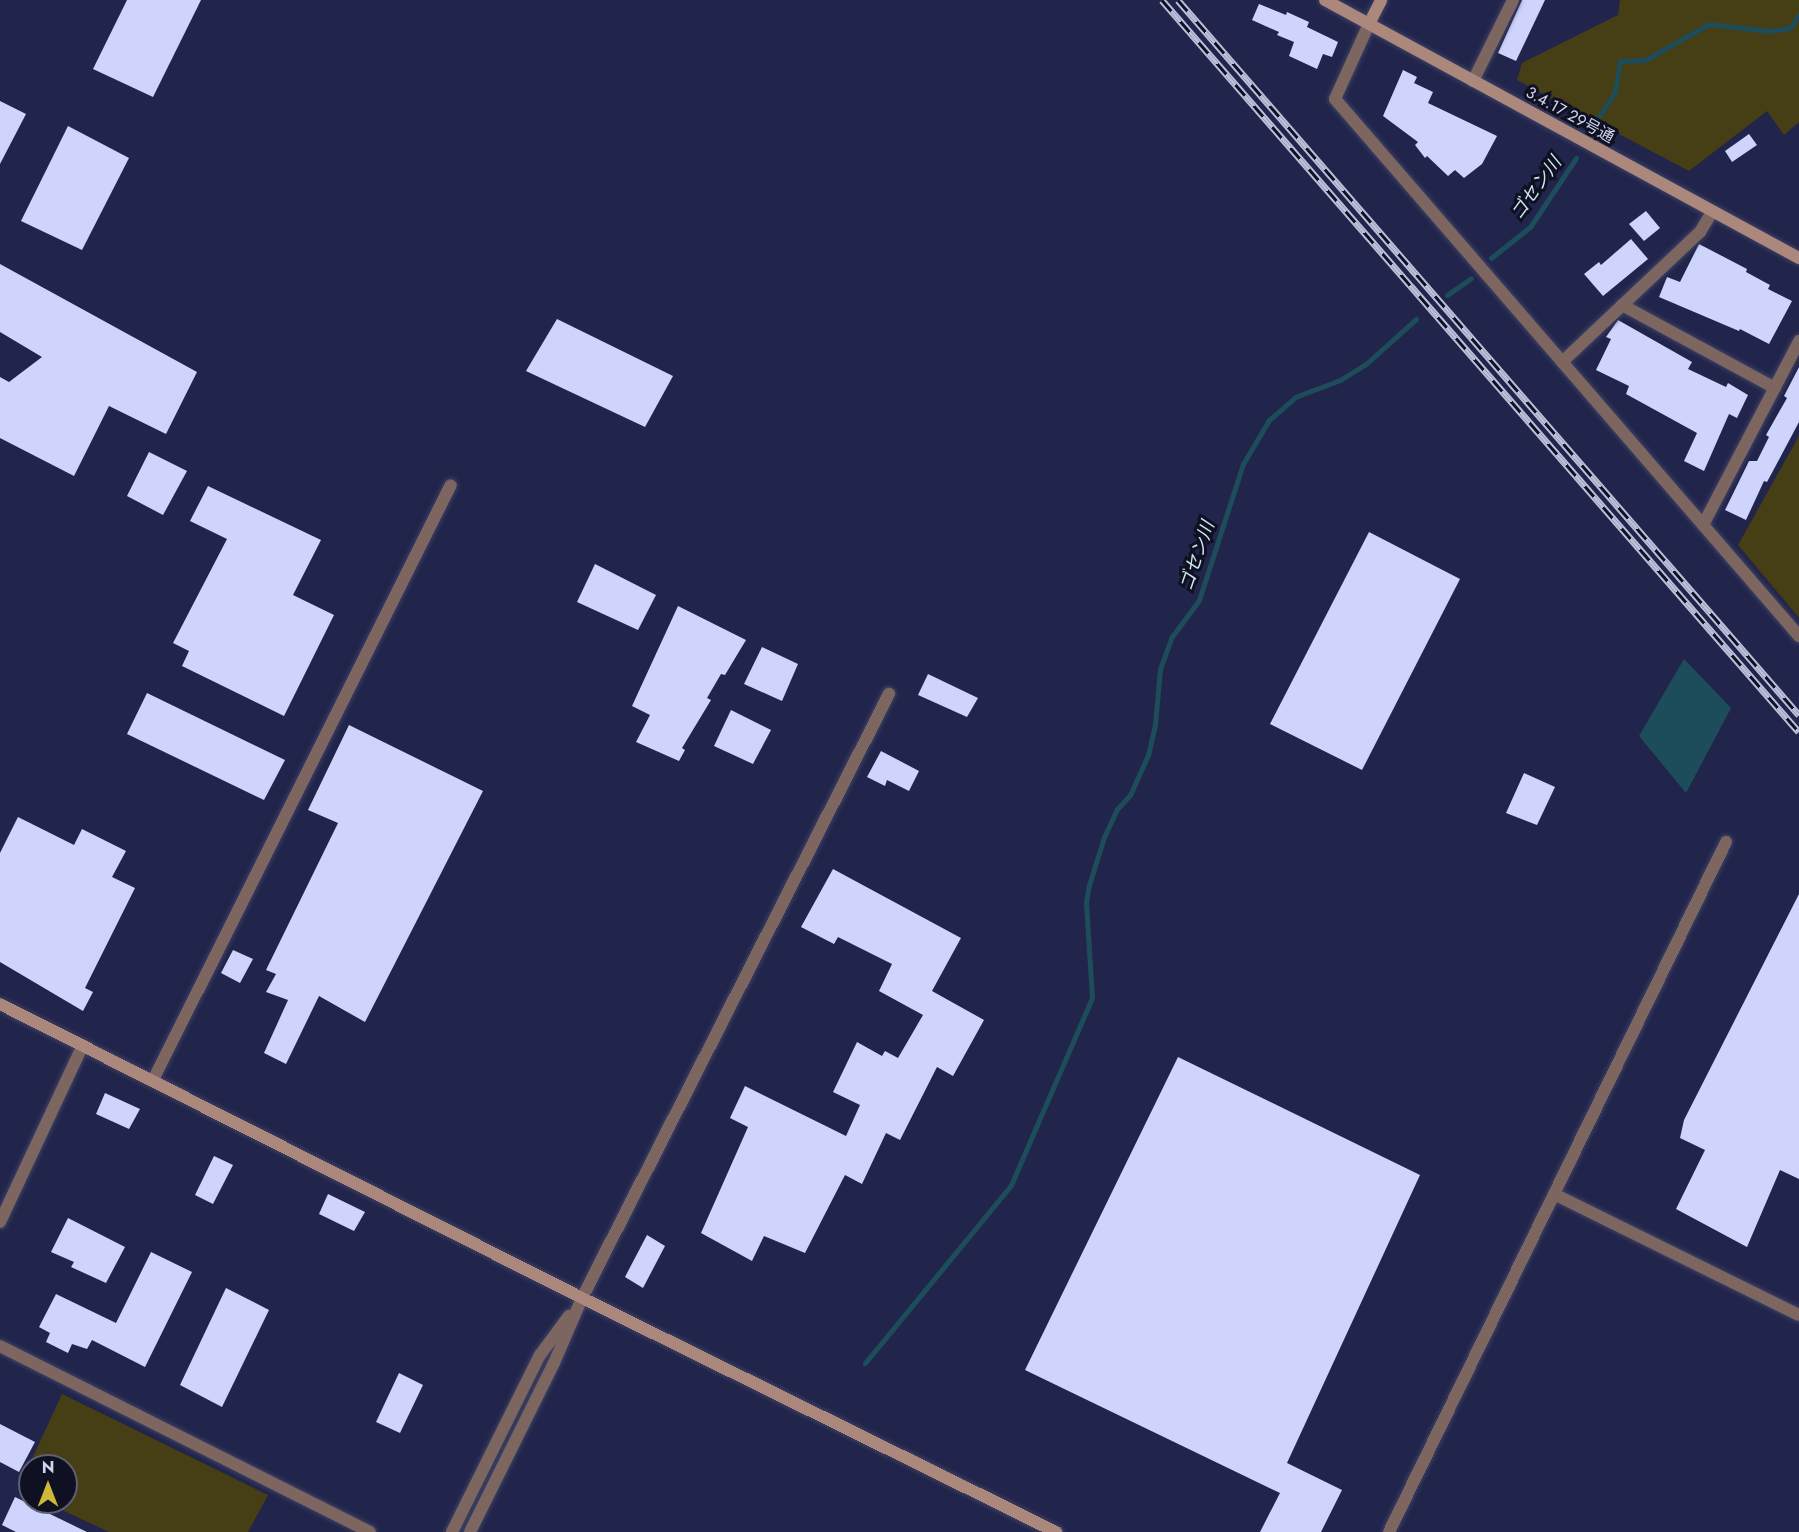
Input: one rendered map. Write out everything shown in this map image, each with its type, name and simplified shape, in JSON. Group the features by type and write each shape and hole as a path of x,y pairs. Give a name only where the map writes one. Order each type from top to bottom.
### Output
{"street":[{"name":"3.4.17 29号通","path":"1325,0 1712,213 1799,258"},
{"path":"1381,0 1335,99 1799,636"},
{"path":"1473,81 1513,0"},
{"path":"1562,362 1700,232 1712,213"},
{"path":"1622,305 1774,388"},
{"path":"1702,525 1799,341"},
{"path":"153,1080 451,485"},
{"path":"470,1532 554,1363 582,1298 889,694"},
{"path":"1389,1532 1726,842"},
{"path":"0,1004 582,1298 1056,1532"},
{"path":"0,1222 83,1045"},
{"path":"1554,1194 1799,1315"},
{"path":"452,1532 540,1356 582,1298"},
{"path":"0,1346 370,1532"}],"shaded area":[{"path":"1620,0 1799,0 1799,122 1784,135 1767,111 1689,171 1517,80 1522,63 1618,15"},
{"path":"1799,436 1799,618 1738,545"},
{"path":"62,1394 268,1495 248,1532 109,1532 71,1514 78,1514 78,1454 34,1454"}],"water":[{"path":"1684,659 1731,708 1686,793 1639,736"}],"building":[{"path":"127,0 201,0 153,97 93,69"},
{"path":"1522,0 1545,0 1516,61 1498,53"},
{"path":"1259,4 1286,15 1287,12 1309,22 1307,27 1338,42 1332,57 1323,54 1317,69 1289,56 1294,42 1277,35 1279,32 1252,20"},
{"path":"1403,70 1417,77 1414,83 1433,92 1428,103 1497,136 1482,164 1464,178 1455,170 1448,176 1427,156 1425,158 1415,145 1418,142 1383,116"},
{"path":"0,101 26,114 0,164"},
{"path":"68,126 129,158 82,250 21,221"},
{"path":"1749,134 1757,145 1732,162 1725,151"},
{"path":"1646,211 1660,228 1644,241 1629,224"},
{"path":"1631,239 1648,259 1603,296 1584,274 1599,262 1601,265"},
{"path":"1699,244 1747,269 1746,272 1770,285 1768,289 1792,301 1769,344 1740,329 1739,331 1659,297 1667,277 1680,282"},
{"path":"0,264 197,372 166,434 109,406 74,476 0,438 0,377 9,382 42,357 0,332"},
{"path":"557,319 673,376 645,427 526,371"},
{"path":"1618,320 1692,362 1688,369 1726,387 1728,383 1748,395 1737,418 1729,414 1704,471 1684,461 1697,433 1626,394 1629,386 1596,370 1611,339 1606,337"},
{"path":"1799,367 1799,422 1767,482 1764,481 1746,520 1725,510 1749,461 1757,461 1769,437 1766,435 1787,398 1784,396"},
{"path":"149,452 187,471 163,515 127,496"},
{"path":"208,486 321,540 293,595 334,615 284,716 182,666 189,651 173,643 227,539 190,521"},
{"path":"1369,532 1460,579 1362,770 1270,724"},
{"path":"595,564 656,595 638,630 577,602"},
{"path":"678,606 746,640 725,675 721,674 707,698 711,700 682,748 685,750 679,761 636,742 650,715 632,706"},
{"path":"762,647 798,664 782,701 744,684"},
{"path":"928,674 978,698 967,717 918,695"},
{"path":"147,693 285,760 264,800 127,734"},
{"path":"731,710 771,730 753,764 714,746"},
{"path":"349,725 483,791 365,1022 319,996 286,1064 264,1053 288,1000 266,992 276,974 266,970 338,823 308,810"},
{"path":"881,751 919,771 909,791 887,780 885,786 867,777"},
{"path":"1524,773 1555,787 1537,825 1506,813"},
{"path":"18,817 74,845 82,829 126,851 112,877 135,888 85,988 93,992 83,1011 0,962 0,853"},
{"path":"833,869 961,938 932,991 984,1020 953,1076 937,1067 900,1140 886,1133 862,1184 845,1175 805,1253 764,1236 752,1261 701,1233 748,1127 730,1118 745,1086 846,1136 860,1105 833,1092 857,1042 882,1056 885,1051 898,1058 923,1015 879,991 892,964 838,937 834,944 801,927"},
{"path":"1799,894 1799,1179 1780,1170 1747,1247 1676,1209 1705,1150 1680,1138 1684,1120"},
{"path":"233,950 253,959 240,983 221,973"},
{"path":"1178,1057 1420,1175 1287,1463 1342,1490 1321,1532 1260,1532 1280,1493 1025,1370"},
{"path":"105,1093 140,1109 129,1129 96,1114"},
{"path":"214,1156 233,1165 213,1204 195,1195"},
{"path":"328,1194 365,1212 354,1231 319,1214"},
{"path":"68,1218 125,1247 106,1283 71,1267 74,1262 51,1252"},
{"path":"647,1235 665,1246 643,1288 625,1277"},
{"path":"151,1252 192,1272 145,1367 92,1340 87,1349 72,1344 68,1353 46,1342 50,1333 39,1327 56,1294 116,1323"},
{"path":"226,1288 269,1310 222,1407 180,1385"},
{"path":"399,1373 423,1385 400,1433 376,1422"},
{"path":"0,1424 35,1442 29,1454 18,1454 18,1471 0,1462"},
{"path":"15,1497 18,1498 18,1514 50,1514 87,1532 16,1532 2,1525"}],"waterway":[{"name":"ゴセン川","path":"1598,118 1615,92 1620,61 1645,60 1709,24 1769,31 1790,28 1799,15"},
{"name":"ゴセン川","path":"1491,258 1530,227 1576,158"},
{"name":"ゴセン川","path":"1447,295 1471,278"},
{"name":"ゴセン川","path":"865,1363 1011,1185 1092,998 1086,903 1089,885 1104,837 1117,809 1130,795 1148,755 1155,724 1160,669 1171,638 1199,600 1243,464 1269,420 1295,397 1340,380 1367,363 1416,319"}],"railway":[{"path":"1162,0 1799,732"},
{"path":"1178,0 1799,715"}]}
